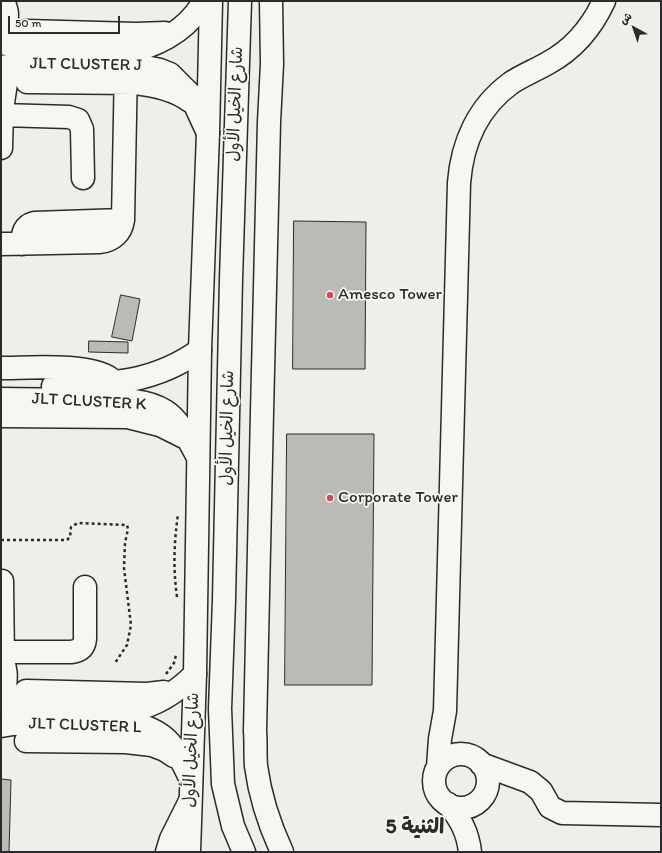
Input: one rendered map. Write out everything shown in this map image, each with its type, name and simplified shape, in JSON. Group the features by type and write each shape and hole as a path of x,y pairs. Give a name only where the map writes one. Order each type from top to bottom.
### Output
{"main road":[{"name":"JLT CLUSTER J","path":"6,55 28,48 134,51 157,43 182,28 204,1"},
{"name":"شارع الخيل الأول","path":"189,852 189,782 180,679 200,350 211,1"},
{"name":"شارع الخيل الأول","path":"240,1 220,709 223,784 233,826 244,852"},
{"path":"526,780 502,785 470,806 462,808 455,807 442,800 435,788 434,780 438,766 440,739 445,711 459,183 463,154 473,127 489,103 510,84 548,63 572,47 591,26 604,1"},
{"path":"271,4 272,78 269,122 255,731 256,765 262,798 272,830 282,852"},
{"path":"1,148 2,111 7,76 7,14 3,5"},
{"path":"26,31 55,26 93,27 156,34 182,28"},
{"name":"JLT CLUSTER J","path":"6,55 126,74 148,66 170,74 190,94 197,106 208,133"},
{"path":"1,244 107,241 118,233 122,227 126,74 91,87 53,86 27,82"},
{"path":"2,111 69,117 78,120 82,129 83,178"},
{"name":"JLT CLUSTER K","path":"1,385 52,386 132,380 163,372 200,350"},
{"path":"1,368 80,369 99,373 107,376 115,382"},
{"name":"JLT CLUSTER K","path":"1,399 142,402 154,405 166,411 182,429 193,449"},
{"path":"1,416 128,417 160,425 193,449"},
{"path":"2,581 2,661 6,673 5,694 12,699 55,685 93,687 147,694 166,692 180,679"},
{"path":"2,661 79,650 85,639 85,586"},
{"name":"JLT CLUSTER L","path":"12,699 28,707 133,710 147,707 156,703 180,679"},
{"path":"445,711 451,731 456,740 485,770 487,777 485,791 481,798"},
{"name":"JLT CLUSTER L","path":"1,726 27,723 135,724 145,726 159,733 171,742 179,754 189,782"},
{"path":"26,741 52,745 91,746 126,742 152,745 170,754 189,782 167,852"},
{"path":"438,766 449,757 455,755 475,760 526,780 538,787 550,807 562,813 661,815"},
{"path":"448,804 460,819 464,827 470,852"}],"path":[{"path":"177,598 174,539 178,511"},
{"path":"1,540 67,540 70,537 71,527 78,523 127,525 128,529 124,568 131,625 127,645 115,663"},
{"path":"177,648 174,663 180,679"}],"building":[{"name":"Amesco Tower","path":"294,221 366,222 365,369 293,369"},
{"path":"121,295 140,299 132,341 112,337"},
{"path":"89,341 128,342 128,353 89,352"},
{"name":"Corporate Tower","path":"287,434 374,434 372,685 285,685"},
{"path":"1,779 11,780 9,852 1,852"}],"place":[{"name":"Amesco Tower","path":"330,295"},
{"name":"Corporate Tower","path":"330,498"}],"district":[{"name":"الثنية 5","path":"415,828"}]}
